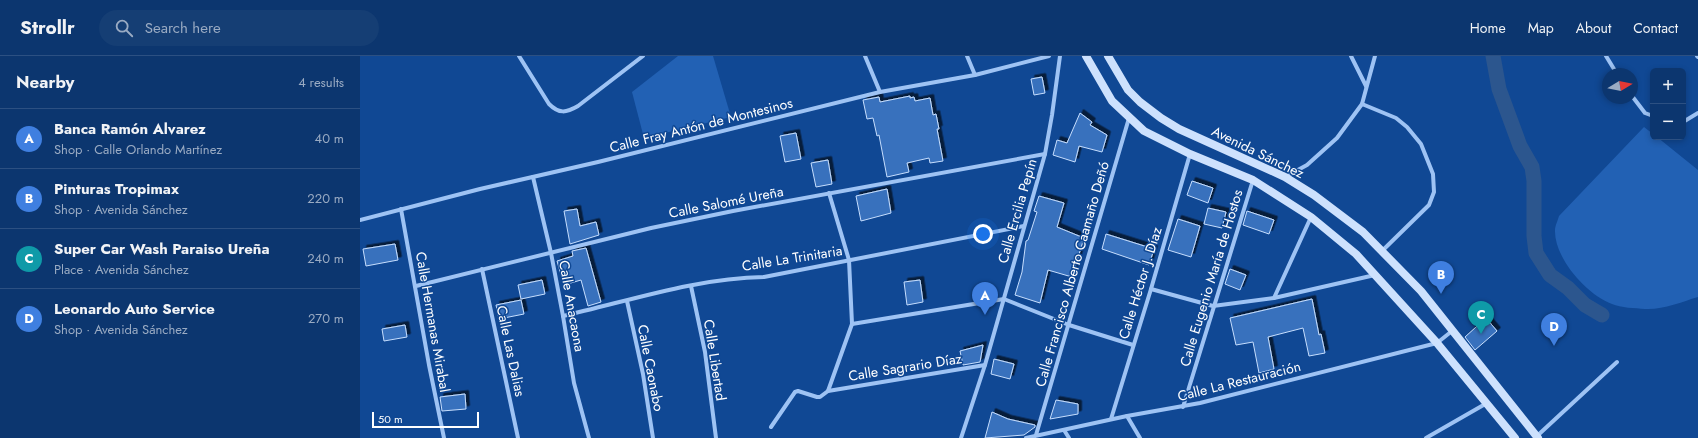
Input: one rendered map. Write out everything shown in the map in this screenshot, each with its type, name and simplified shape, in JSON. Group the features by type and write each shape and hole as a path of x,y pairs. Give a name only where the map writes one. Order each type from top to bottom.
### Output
{"street":[{"path":"520,56 548,104 559,112 569,111 643,56"},
{"path":"865,56 880,92"},
{"path":"967,56 975,75"},
{"name":"Calle Fray Antón de Montesinos","path":"362,220 401,209 880,92 975,75 1049,56"},
{"name":"Calle Ercilia Pepín","path":"961,438 985,365 1045,154 1060,56"},
{"name":"Avenida Sánchez","path":"1086,56 1112,101 1144,131 1190,154 1253,180 1311,217 1356,254 1376,274 1437,343 1515,438"},
{"name":"Avenida Sánchez","path":"1108,56 1128,90 1140,102 1161,118 1179,129 1285,177 1314,195 1344,217 1382,251 1421,291 1537,437"},
{"path":"1351,56 1366,86"},
{"path":"1285,177 1307,165 1337,138 1362,104 1375,56"},
{"path":"1606,56 1613,68"},
{"path":"1362,104 1396,118 1408,128 1421,144 1433,174 1434,192 1429,205 1382,251"},
{"path":"1638,104 1645,113 1650,115"},
{"path":"1686,120 1698,113"},
{"name":"Calle Francisco Alberto Caamaño Deñó","path":"1036,436 1129,118"},
{"name":"Calle Salomé Ureña","path":"416,286 651,228 829,193 1045,154"},
{"name":"Calle Héctor J. Díaz","path":"1111,419 1190,154"},
{"name":"Calle Anacaona","path":"533,177 564,316 574,383 589,438"},
{"name":"Calle Eugenio María de Hostos","path":"1183,407 1253,180"},
{"path":"828,391 852,324 849,260 829,193"},
{"name":"Calle Hermanas Mirabal","path":"401,209 429,365 444,438"},
{"path":"360,215 362,220"},
{"path":"1274,298 1311,217"},
{"name":"Calle La Trinitaria","path":"564,316 691,286 742,277 764,277 1024,226"},
{"name":"Calle Las Dalias","path":"482,269 518,438"},
{"path":"1151,289 1213,306 1274,298 1376,274"},
{"name":"Calle Libertad","path":"691,286 705,352 716,438"},
{"path":"852,324 1004,299 1069,325 1133,345"},
{"name":"Calle Caonabo","path":"627,302 643,374 653,438"},
{"name":"Calle La Restauración","path":"1026,438 1111,419 1183,407 1437,343 1453,330"},
{"path":"1537,437 1617,362"},
{"name":"Calle Sagrario Díaz","path":"770,427 798,391 820,397 828,391 985,365"},
{"path":"1426,438 1487,403"},
{"path":"1127,416 1140,438"},
{"path":"1064,430 1068,438"}],"shaded area":[{"path":"678,56 713,56 731,117 644,138 632,92"},
{"path":"1644,127 1650,132 1650,140 1661,140 1698,170 1698,297 1652,309 1628,308 1602,299 1592,293 1574,274 1560,252 1556,241 1555,230 1559,216"}],"building":[{"path":"1042,77 1045,93 1034,95 1031,79"},
{"path":"910,96 910,98 914,97 915,101 930,98 933,115 936,114 939,129 937,129 943,161 930,163 929,158 907,163 909,172 887,177 879,135 877,136 873,118 867,119 863,100 879,97 880,102"},
{"path":"1080,113 1092,122 1090,125 1107,135 1102,152 1079,146 1075,162 1053,155 1057,140 1067,143"},
{"path":"796,133 801,159 785,162 780,136"},
{"path":"828,160 832,184 816,187 811,163"},
{"path":"1192,181 1213,188 1208,203 1187,195"},
{"path":"887,189 891,213 861,221 856,196"},
{"path":"1039,196 1064,203 1057,227 1084,238 1072,277 1048,270 1040,303 1015,295 1022,272 1026,241 1028,240 1037,212 1034,211"},
{"path":"1208,208 1226,212 1222,228 1204,224"},
{"path":"577,209 580,226 596,222 599,235 570,244 564,211"},
{"path":"1247,211 1274,220 1269,234 1243,225"},
{"path":"1178,219 1200,226 1191,257 1168,250"},
{"path":"1106,234 1154,249 1149,265 1102,249"},
{"path":"395,244 398,260 366,266 363,249"},
{"path":"586,248 601,302 588,306 581,280 564,285 557,261 573,256 572,251"},
{"path":"1230,269 1246,275 1240,290 1225,284"},
{"path":"542,280 545,294 521,299 518,285"},
{"path":"920,280 923,302 907,305 904,282"},
{"path":"1312,299 1319,335 1321,334 1325,353 1309,356 1303,328 1268,337 1274,369 1259,373 1253,342 1236,345 1230,318"},
{"path":"521,300 524,314 499,319 496,305"},
{"path":"1486,318 1497,331 1475,350 1465,337"},
{"path":"405,325 407,337 384,341 382,329"},
{"path":"983,345 980,362 963,365 960,351"},
{"path":"994,359 1014,364 1010,379 991,374"},
{"path":"465,394 466,409 442,411 440,397"},
{"path":"1056,400 1078,404 1078,414 1050,419"},
{"path":"992,412 1008,419 1035,425 1035,427 1024,435 985,438"}],"waterway":[{"path":"1493,56 1499,89 1520,146 1532,167 1534,181 1534,236 1536,253 1550,275 1568,288 1585,305 1602,315"}],"place":[{"name":"Pinturas Tropimax","path":"1441,294"},
{"name":"Banca Ramón Alvarez","path":"985,315"},
{"name":"Super Car Wash Paraiso Ureña","path":"1481,334"},
{"name":"Leonardo Auto Service","path":"1554,346"}]}
